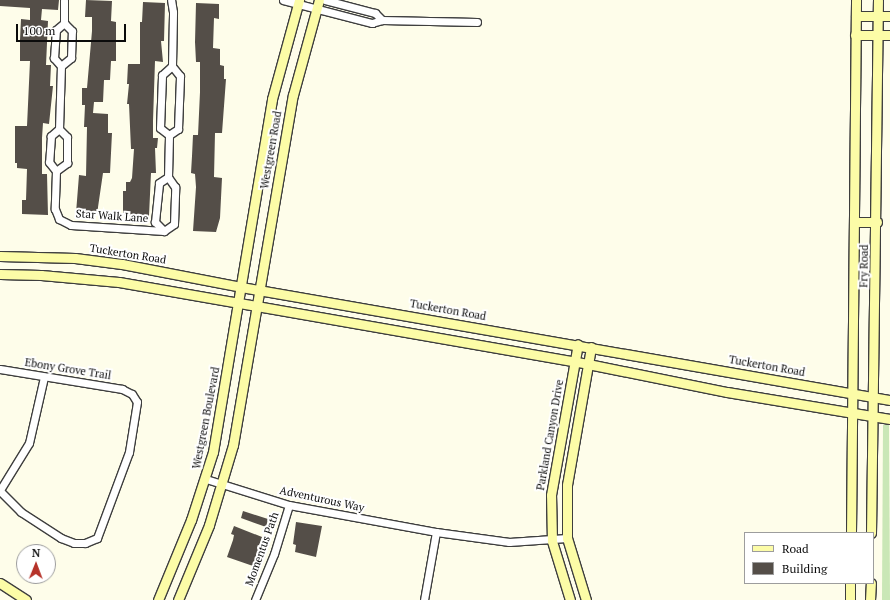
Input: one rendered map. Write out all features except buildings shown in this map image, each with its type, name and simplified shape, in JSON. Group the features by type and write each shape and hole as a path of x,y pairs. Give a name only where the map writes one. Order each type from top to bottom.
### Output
{"main road":[{"name":"Westgreen Road","path":"255,307 294,89 319,0"},
{"name":"Fry Road","path":"851,532 856,0"},
{"name":"Fry Road","path":"871,532 877,222 878,0"},
{"name":"Westgreen Road","path":"238,304 272,99 299,3"},
{"path":"856,16 890,16"},
{"path":"855,35 890,35"},
{"path":"854,222 877,222"},
{"name":"Tuckerton Road","path":"0,256 75,258 122,264 241,287 578,344 890,400"},
{"path":"0,274 41,275 119,282 255,307 588,364 727,392 890,419"},
{"name":"Westgreen Boulevard","path":"158,600 206,479 213,452 238,304"},
{"path":"178,600 195,562 222,485 233,445 255,307"},
{"name":"Parkland Canyon Drive","path":"570,600 552,541 551,495 578,344"},
{"path":"586,600 567,538 567,485 591,347"},
{"path":"0,583 26,600"},
{"path":"850,584 850,600"},
{"path":"870,600 871,584"}],"street":[{"path":"61,66 71,58 72,31 64,22 64,0"},
{"path":"169,136 178,129 180,76 172,66 173,12 171,0"},
{"path":"283,0 299,3 316,10 372,23 382,20 477,22"},
{"path":"325,0 375,13 382,20"},
{"path":"59,129 51,136 49,162 56,172 67,163 67,137 59,129 61,66 54,58 56,30 64,22"},
{"path":"168,177 159,183 155,222 164,231 174,224 175,187 168,177 169,136 160,128 162,75 172,66"},
{"name":"Star Walk Lane","path":"56,172 55,209 59,219 71,225 164,231"},
{"name":"Ebony Grove Trail","path":"0,369 122,389 132,394 137,402 137,416 129,452 104,523 97,538 85,543 74,543 61,538 21,512 0,491"},
{"path":"0,491 29,444 44,377"},
{"name":"Adventurous Way","path":"206,479 289,506 436,532 509,542 552,541 567,538"},
{"name":"Momentus Path","path":"255,600 274,554 289,506"},
{"path":"424,600 436,532"}],"green space":[{"path":"889,424 890,600 882,600 883,425"}]}
